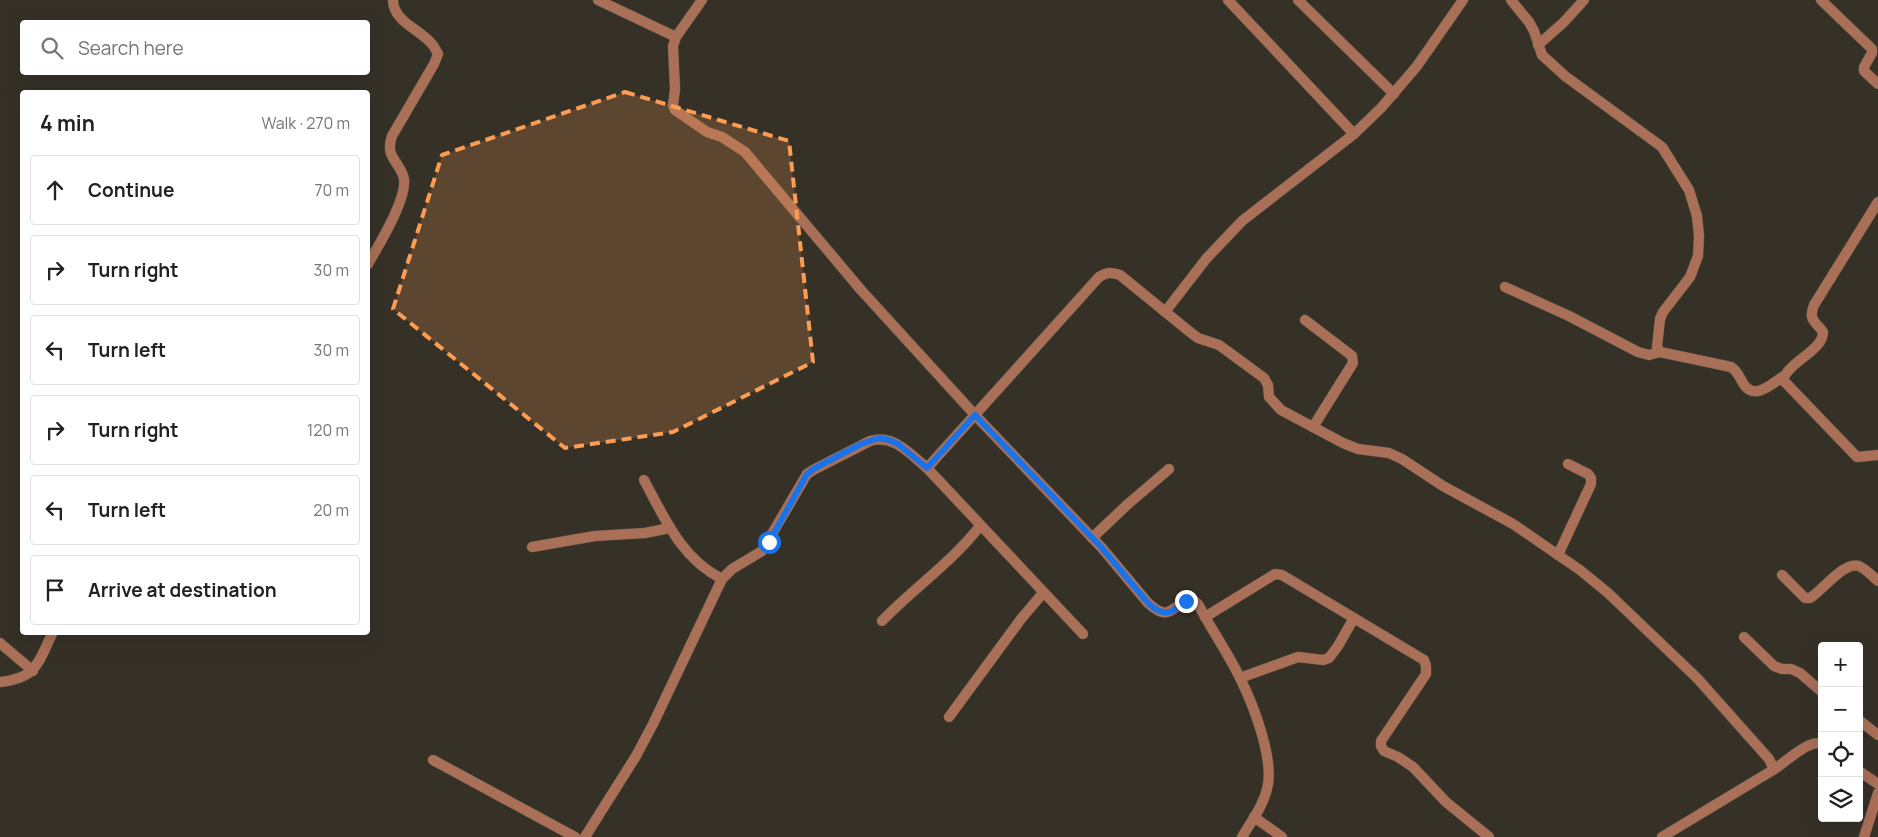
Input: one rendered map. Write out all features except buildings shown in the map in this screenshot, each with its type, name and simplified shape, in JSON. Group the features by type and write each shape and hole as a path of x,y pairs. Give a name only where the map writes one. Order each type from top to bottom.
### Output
{"street":[{"path":"370,260 392,219 404,186 404,176 392,157 389,145 392,136 438,54 432,43 398,16 393,7 393,0"},
{"path":"598,0 676,37"},
{"path":"702,0 676,37 673,46 674,110 707,132 722,137 745,152 861,290 975,415 1092,538 1156,611 1166,614 1176,610 1186,601 1192,599 1198,604 1240,678 1258,724 1269,771 1267,788 1254,817 1242,837"},
{"path":"1228,0 1354,134"},
{"path":"1298,0 1394,94"},
{"path":"1165,312 1206,258 1242,221 1354,134 1394,94 1417,66 1463,0"},
{"path":"1511,0 1529,22 1542,55 1551,64 1662,147 1689,190 1697,216 1698,256 1690,277 1663,312 1660,319 1657,347 1660,352"},
{"path":"1538,44 1564,22 1584,0"},
{"path":"1821,0 1872,49 1864,70 1878,84"},
{"path":"1878,202 1819,297 1811,314 1812,319 1823,332 1823,337 1815,347 1785,373 1782,380 1857,457 1878,455"},
{"path":"927,468 1099,277 1106,273 1120,275 1198,338 1218,345 1264,378 1268,385 1269,397 1281,410 1358,449 1389,452 1443,486 1513,524 1558,554 1608,594 1697,678 1769,759 1773,770"},
{"path":"1504,287 1569,316 1638,352 1649,355 1660,352 1731,367 1736,370 1745,386 1750,390 1758,392 1784,376"},
{"path":"1305,320 1352,356 1353,363 1313,427"},
{"path":"585,837 636,756 722,580 732,570 762,551 802,481 815,468 861,444 879,438 889,440 898,444 927,468 1083,634"},
{"path":"1558,554 1591,484 1591,478 1588,474 1568,464"},
{"path":"1092,538 1169,469"},
{"path":"644,480 670,528 686,552 697,564 722,580"},
{"path":"882,621 944,566 980,526"},
{"path":"532,547 595,536 646,533 670,528"},
{"path":"1782,575 1806,598 1810,598 1845,568 1852,565 1860,567 1878,581"},
{"path":"1205,617 1275,574 1282,575 1424,660 1426,674 1381,741 1381,746 1384,751 1398,756 1413,767 1446,802 1489,837"},
{"path":"949,717 1020,619 1043,593"},
{"path":"1240,678 1298,658 1323,660 1329,658 1354,618"},
{"path":"0,682 27,676 33,671 51,635"},
{"path":"1744,637 1774,666 1782,669 1791,668 1818,689"},
{"path":"0,643 33,671"},
{"path":"1863,723 1878,735"},
{"path":"1662,837 1773,770 1809,744 1818,742"},
{"path":"433,760 575,837"},
{"path":"1863,774 1878,784"},
{"path":"1864,837 1878,793"},
{"path":"1254,817 1282,837"}],"highlighted area":[{"path":"625,92 789,141 813,362 673,432 565,448 393,309 442,155"}],"route":[{"path":"769,542 802,481 815,468 824,465 861,444 879,438 898,444 927,468 975,415 1102,548 1156,611 1166,614 1176,610 1186,601"}]}
